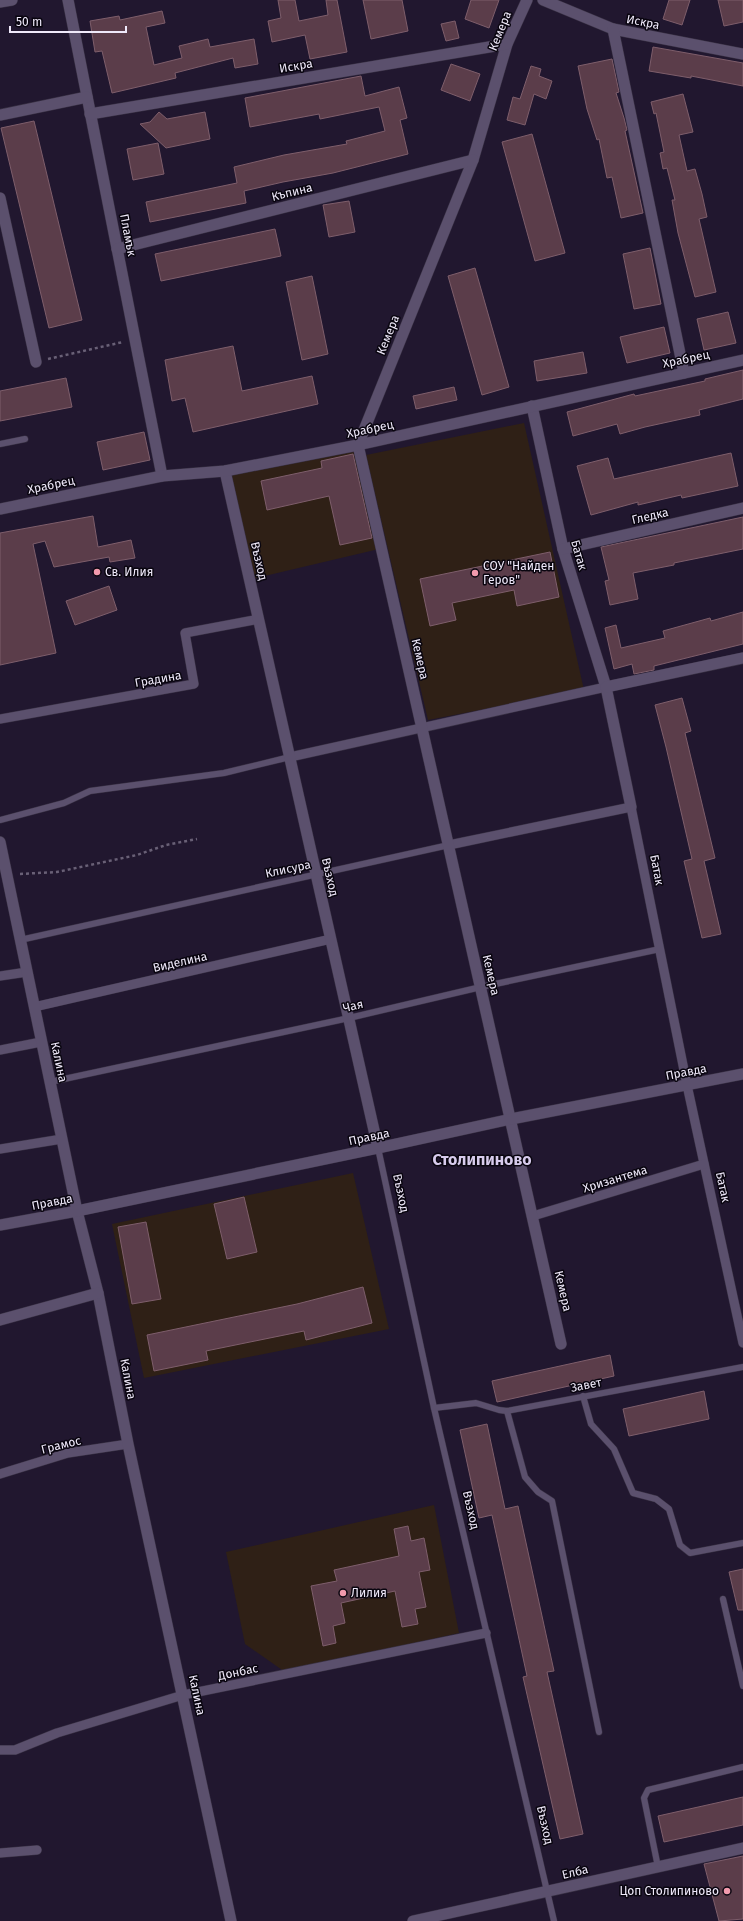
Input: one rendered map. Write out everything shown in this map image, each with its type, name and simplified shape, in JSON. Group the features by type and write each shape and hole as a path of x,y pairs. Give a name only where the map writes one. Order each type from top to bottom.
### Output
{"street":[{"path":"0,2 12,0"},
{"name":"Пламък","path":"68,0 162,476"},
{"name":"Кемера","path":"527,0 507,44 473,160 358,445 562,1344"},
{"name":"Искра","path":"543,0 613,29 743,54"},
{"path":"613,29 684,373"},
{"name":"Искра","path":"90,114 507,44"},
{"path":"0,115 87,97"},
{"name":"Къпина","path":"117,249 473,160"},
{"path":"0,198 36,362"},
{"name":"Храбрец","path":"0,509 162,476 225,471 358,445 743,360"},
{"name":"Батак","path":"532,406 563,549 606,687 687,1085 743,1343"},
{"name":"Възход","path":"225,471 378,1148"},
{"name":"Гледка","path":"563,549 743,508"},
{"name":"Градина","path":"0,719 194,684 185,633 259,620"},
{"path":"290,757 743,658"},
{"name":"Клисура","path":"449,845 631,808"},
{"name":"Калина","path":"0,842 4,877 27,972 77,1211 98,1293 128,1444 231,1921"},
{"name":"Виделина","path":"34,1007 331,940"},
{"path":"0,976 27,972"},
{"path":"0,1050 41,1042"},
{"name":"Правда","path":"0,1225 77,1211 511,1119 743,1074"},
{"path":"0,1149 62,1140"},
{"name":"Хризантема","path":"532,1216 704,1164"},
{"path":"0,1320 98,1293"},
{"name":"Грамос","path":"0,1474 68,1453 128,1444"},
{"name":"Донбас","path":"0,1750 15,1750 56,1733 183,1696 486,1633"},
{"name":"Елба","path":"413,1921 743,1848"},
{"path":"0,1853 37,1850"}],"lane":[{"path":"0,444 24,439"},
{"path":"0,820 64,804 90,791 224,772 290,757"},
{"name":"Клисура","path":"20,940 449,845"},
{"name":"Чая","path":"50,1082 660,949"},
{"name":"Възход","path":"378,1148 434,1408 554,1921"},
{"name":"Завет","path":"434,1408 467,1402 507,1411 743,1366"},
{"path":"583,1396 591,1424 614,1449 633,1492 656,1499 669,1509 680,1545 690,1553 743,1543"},
{"path":"507,1411 525,1477 538,1492 552,1501 599,1732"},
{"path":"723,1599 743,1686"},
{"path":"658,1867 644,1798 648,1790 743,1767"}],"path":[{"path":"36,362 135,340"},
{"path":"4,877 56,872 137,855 166,845 198,839"}],"shaded area":[{"name":"СОУ \"Найден Геров\"","path":"524,423 584,690 428,720 366,455"},
{"path":"356,448 379,549 252,579 229,473"},
{"path":"353,1173 389,1329 144,1378 112,1224"},
{"name":"Лилия","path":"434,1505 459,1633 285,1672 245,1644 226,1552"}],"building":[{"path":"278,0 295,0 299,21 328,15 326,0 337,0 347,52 310,59 305,35 272,42 268,21 281,18"},
{"path":"363,0 402,0 408,31 371,39"},
{"path":"471,0 499,0 489,28 465,19"},
{"path":"669,0 690,0 682,25 663,19"},
{"path":"718,0 743,0 743,22 724,26"},
{"path":"162,11 165,23 146,27 154,65 182,58 179,46 208,39 210,47 254,39 258,64 235,68 233,58 175,73 176,78 112,93 102,51 95,52 90,21 119,16 120,20"},
{"path":"455,21 459,38 446,41 441,24"},
{"path":"653,47 743,63 743,86 691,76 691,78 649,71"},
{"path":"612,59 619,92 616,93 627,130 625,131 643,213 621,218 612,177 607,178 599,139 597,140 587,109 578,66"},
{"path":"451,64 480,74 470,101 441,90"},
{"path":"531,66 541,69 539,76 552,81 546,99 534,94 525,125 507,120 513,97 520,99"},
{"path":"361,76 365,96 399,87 407,118 400,120 408,154 333,173 244,191 246,203 150,222 146,202 237,183 234,167 284,155 347,144 346,141 385,131 379,107 320,119 319,114 250,127 245,98"},
{"path":"683,94 693,132 679,135 687,171 695,169 702,194 707,217 699,219 716,292 695,297 678,233 672,200 675,200 667,168 663,169 660,153 664,152 656,113 654,114 651,102"},
{"path":"159,112 167,119 205,112 210,139 166,148 140,124 150,122"},
{"path":"34,121 82,320 49,328 1,128"},
{"path":"532,134 565,253 535,261 502,142"},
{"path":"158,143 164,174 133,180 127,149"},
{"path":"349,201 355,232 329,237 323,205"},
{"path":"275,229 281,256 161,281 155,254"},
{"path":"650,248 661,304 634,309 623,254"},
{"path":"475,268 509,387 482,395 448,276"},
{"path":"312,276 328,354 302,360 286,282"},
{"path":"728,312 736,343 704,350 697,319"},
{"path":"664,327 670,353 627,363 620,337"},
{"path":"233,346 242,391 312,376 318,404 193,432 185,398 172,401 165,360"},
{"path":"583,352 587,373 537,381 534,361"},
{"path":"743,370 743,399 699,410 700,415 620,434 617,424 573,436 567,412 634,394 635,396 705,381 705,379"},
{"path":"66,378 72,407 0,421 0,391"},
{"path":"454,387 457,400 416,409 413,396"},
{"path":"144,432 150,460 103,470 97,442"},
{"path":"731,453 738,486 682,498 681,495 638,505 638,502 591,515 577,466 608,458 614,479"},
{"path":"353,454 372,538 340,545 329,496 267,510 261,481 322,468 321,461"},
{"path":"93,516 98,547 131,540 135,558 110,562 109,557 54,567 45,541 33,544 56,653 0,665 0,533"},
{"path":"743,517 743,549 633,573 638,599 610,605 605,581 609,580 601,547"},
{"path":"550,552 559,597 517,606 514,590 452,603 456,620 430,626 420,579"},
{"path":"109,586 117,610 75,625 66,601"},
{"path":"743,612 743,644 654,666 654,670 634,674 632,664 614,669 605,628 616,625 621,648 665,638 663,631 710,618 711,621"},
{"path":"682,698 691,731 685,733 715,858 704,861 721,934 702,938 684,861 692,859 655,705"},
{"path":"244,1197 257,1252 227,1259 214,1204"},
{"path":"146,1222 161,1299 132,1304 118,1227"},
{"path":"363,1287 372,1323 306,1340 304,1331 206,1351 208,1360 154,1371 147,1335 297,1304"},
{"path":"610,1355 614,1376 497,1402 492,1381"},
{"path":"704,1391 709,1419 629,1436 623,1409"},
{"path":"487,1424 505,1509 518,1506 554,1671 547,1672 583,1834 560,1839 523,1677 527,1676 492,1515 479,1518 460,1430"},
{"path":"408,1526 411,1541 424,1538 430,1570 419,1572 426,1607 415,1609 418,1624 402,1627 395,1591 341,1603 345,1623 333,1626 336,1643 323,1646 311,1586 337,1581 334,1570 399,1556 394,1529"},
{"path":"743,1569 743,1610 738,1610 729,1572"},
{"path":"743,1797 743,1825 664,1842 658,1816"},
{"name":"Цоп Столипиново","path":"743,1856 743,1919 719,1921 704,1864"}],"place":[{"name":"Св. Илия","path":"97,572"},
{"name":"СОУ \"Найден Геров\"","path":"475,573"},
{"name":"Лилия","path":"343,1593"},
{"name":"Цоп Столипиново","path":"727,1891"}],"district":[{"name":"Столипиново","path":"482,1159"}]}
